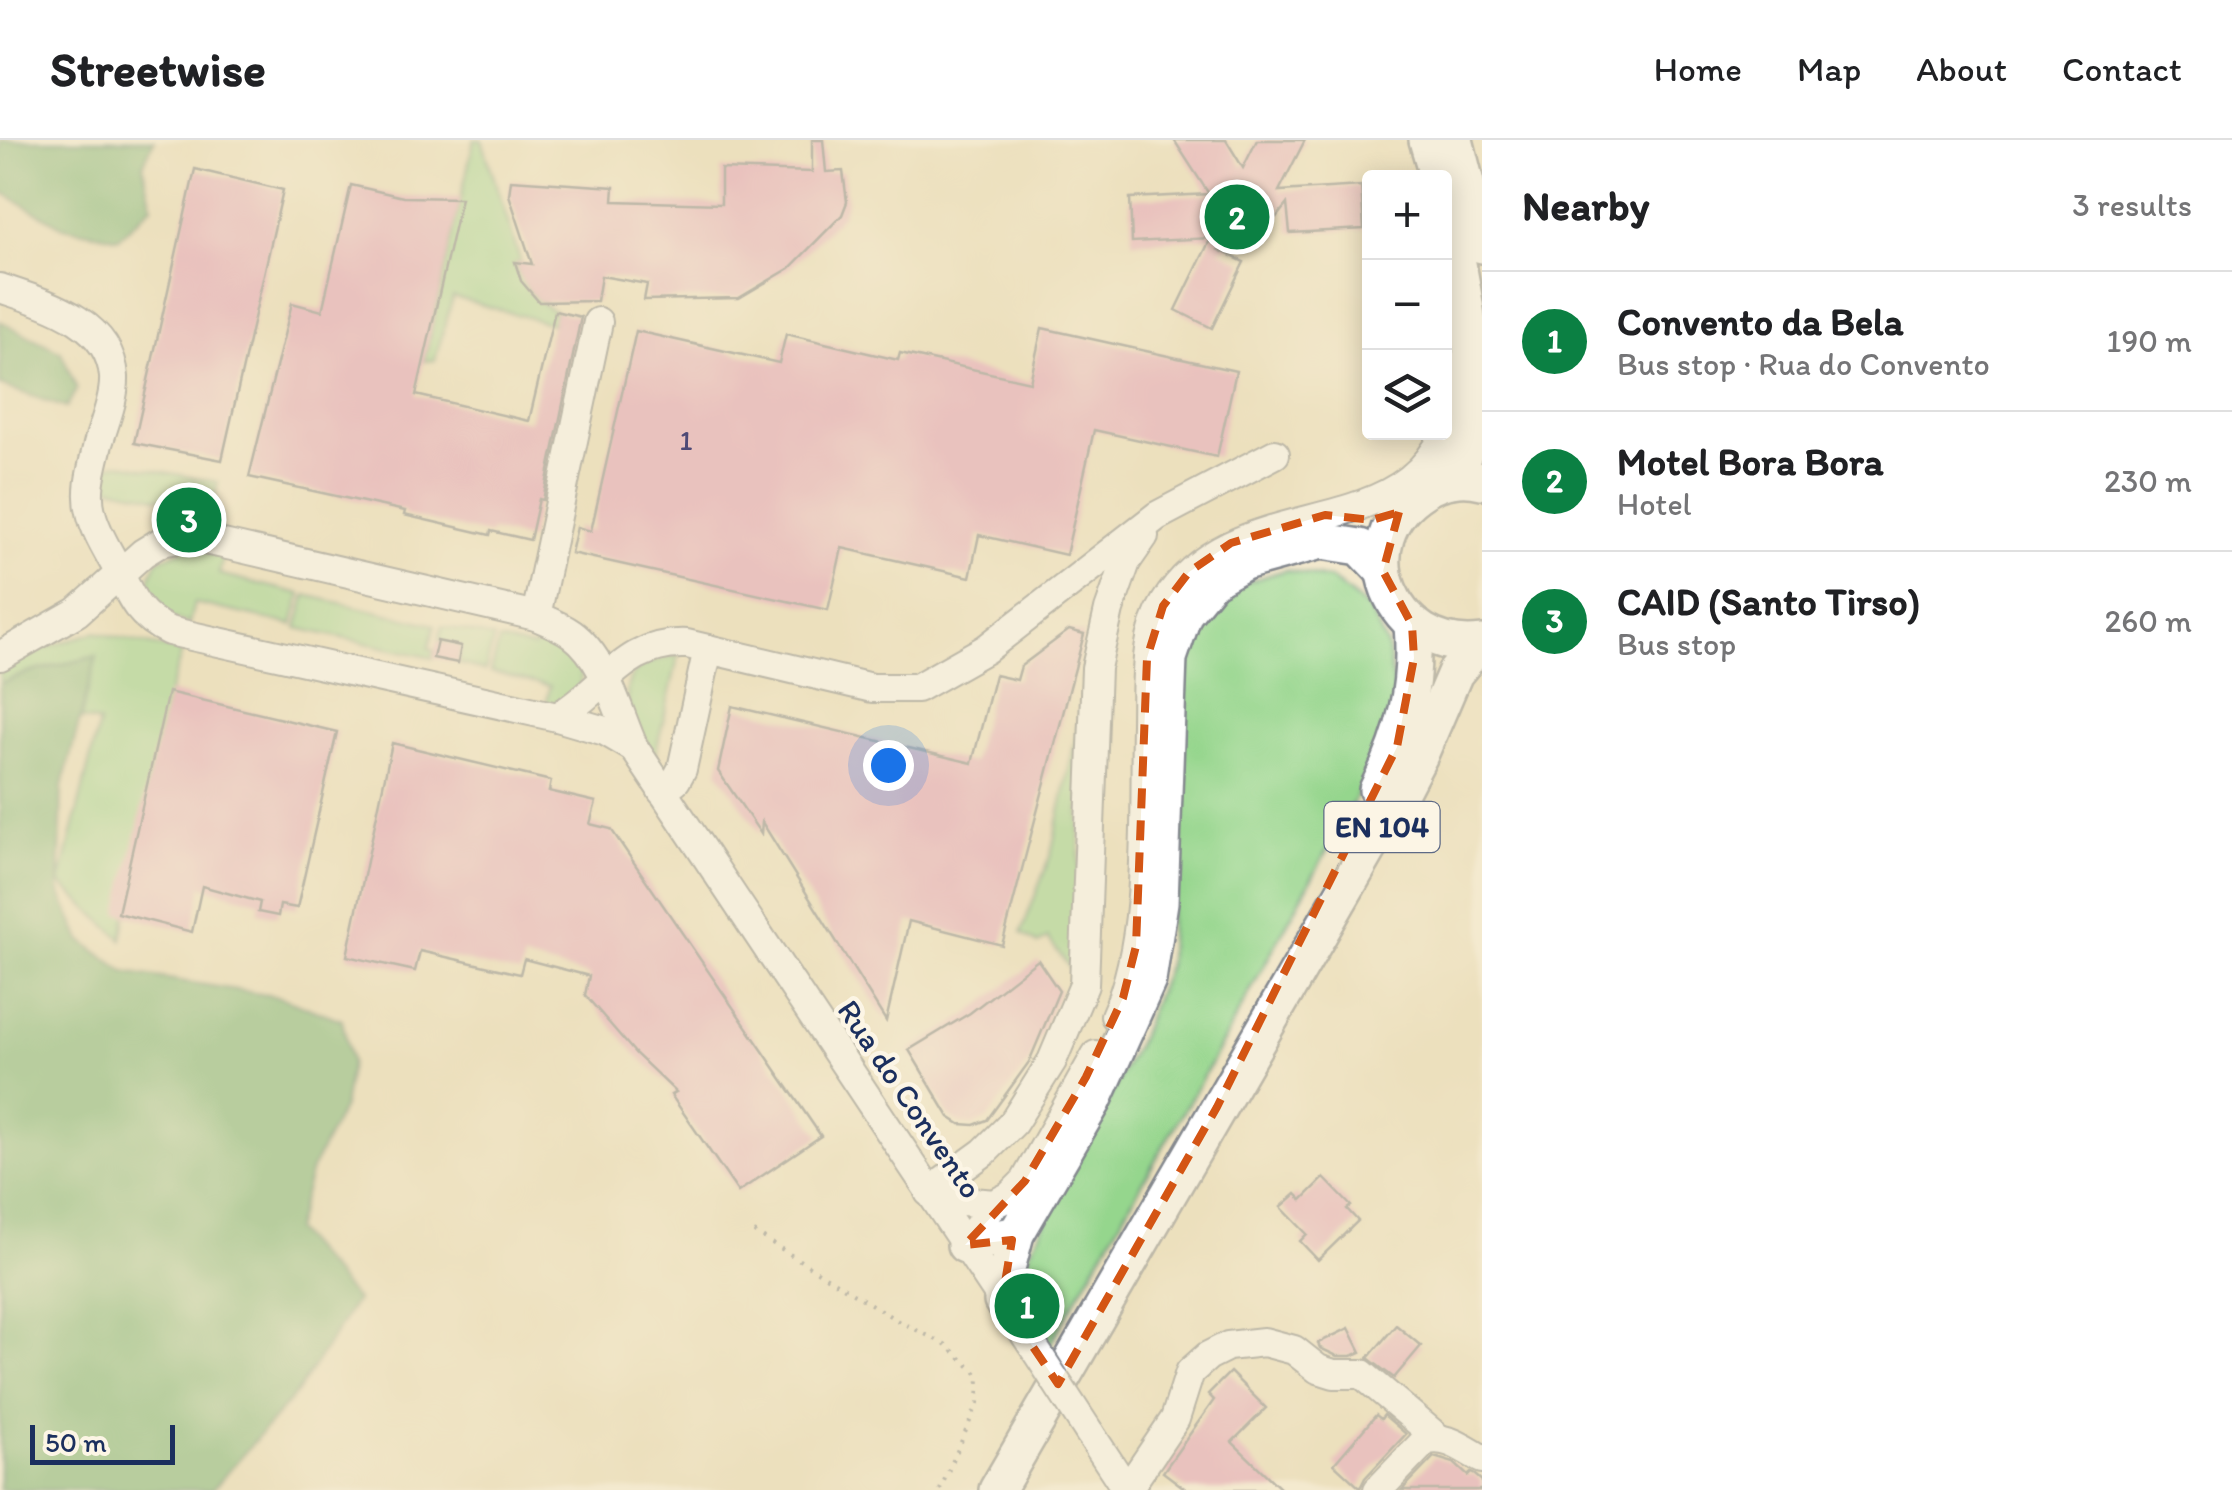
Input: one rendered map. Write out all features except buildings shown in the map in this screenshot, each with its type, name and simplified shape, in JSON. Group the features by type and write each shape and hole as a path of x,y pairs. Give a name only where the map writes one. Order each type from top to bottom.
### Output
{"main road":[{"path":"1427,140 1436,170"},
{"path":"1455,140 1471,256 1476,360 1477,398 1466,480 1430,486 1399,512 1386,540 1384,571 1388,591 1412,625 1432,638 1455,644 1480,644"},
{"path":"1452,214 1471,256"},
{"path":"1002,1300 1016,1234 1093,1102 1148,980 1160,902 1169,658 1184,614 1211,582 1244,562 1321,541 1360,547 1384,571"},
{"name":"EN 104","path":"1217,1107 1397,747 1413,690 1412,625"},
{"name":"EN 104","path":"996,1490 1217,1107 1279,1009 1393,806 1420,755 1455,672 1480,644"},
{"path":"965,1244 1016,1234"}],"street":[{"path":"965,1244 994,1204 1010,1196 1025,1181 1086,1077 1124,998 1136,946 1142,882 1147,658 1163,606 1189,572 1231,543 1365,506 1402,487 1425,465 1447,433 1458,395 1461,344 1456,286 1471,256"},
{"path":"0,288 71,316 92,331 107,352 114,378 91,474 91,514 141,613 168,631 557,718 605,731 634,748"},
{"path":"536,616 598,322"},
{"path":"557,718 582,701 604,678 646,650 667,643 872,688 916,688 986,649 1158,516 1275,454"},
{"path":"1325,516 1372,520 1399,512"},
{"path":"929,1192 984,1152 1013,1124 1052,1061 1084,985 1096,668 1126,562 1158,516"},
{"name":"Rua do Convento","path":"0,656 77,612 161,542 189,538 536,616 573,634 604,678 634,748 1127,1490"},
{"path":"662,791 676,780 682,768 708,649"},
{"path":"929,1192 953,1200 994,1204"},
{"path":"1127,1490 1175,1419 1190,1372 1208,1356 1228,1346 1264,1342 1294,1350 1318,1369 1334,1374 1362,1374 1439,1438 1482,1459"},
{"path":"1378,1490 1425,1441 1439,1438"}],"path":[{"path":"754,1232 898,1322 945,1344 979,1375 978,1404 940,1490"}],"highlighted area":[{"path":"1399,512 1383,571 1412,625 1414,658 1397,747 1217,1107 1058,1384 1002,1301 1012,1240 965,1245 1025,1181 1086,1077 1123,998 1136,946 1147,658 1163,606 1189,572 1231,543 1325,515 1372,520"}],"green space":[{"path":"0,140 154,140 143,165 152,206 118,238 63,227 0,191"},
{"path":"474,140 482,140 521,263 515,263 522,279 535,297 555,312 552,324 453,297 435,360 424,361"},
{"path":"0,321 61,352 77,389 66,408 0,385"},
{"path":"118,463 218,482 213,510 101,485 103,467"},
{"path":"185,549 224,554 219,574 301,594 293,625 194,603 189,624 161,614 151,594 151,574 158,560"},
{"path":"1285,570 1331,579 1369,609 1387,646 1396,698 1372,768 1216,1054 1048,1348 1019,1301 1019,1273 1141,1035 1168,964 1177,709 1192,634 1234,586"},
{"path":"306,595 435,625 429,648 435,651 433,658 297,628"},
{"path":"442,626 494,638 485,671 458,663 461,646 439,641"},
{"path":"539,628 569,648 580,664 580,686 574,699 546,705 550,686 491,672 499,641 535,648"},
{"path":"95,632 182,652 169,692 122,939 60,883 99,723 80,719 96,657 27,673 0,684 0,665"},
{"path":"679,654 654,760 631,713 627,687 641,667"},
{"path":"97,656 62,787 59,890 81,940 125,972 280,997 342,1020 351,1062 343,1107 311,1170 294,1230 356,1300 297,1392 212,1490 0,1490 0,684 27,673"},
{"path":"1082,708 1077,978 1048,938 1038,944 1021,933 1051,854"}],"place":[{"name":"Motel Bora Bora","path":"1237,217"},
{"name":"CAID (Santo Tirso)","path":"189,520"},
{"name":"Convento da Bela","path":"1027,1306"}]}
